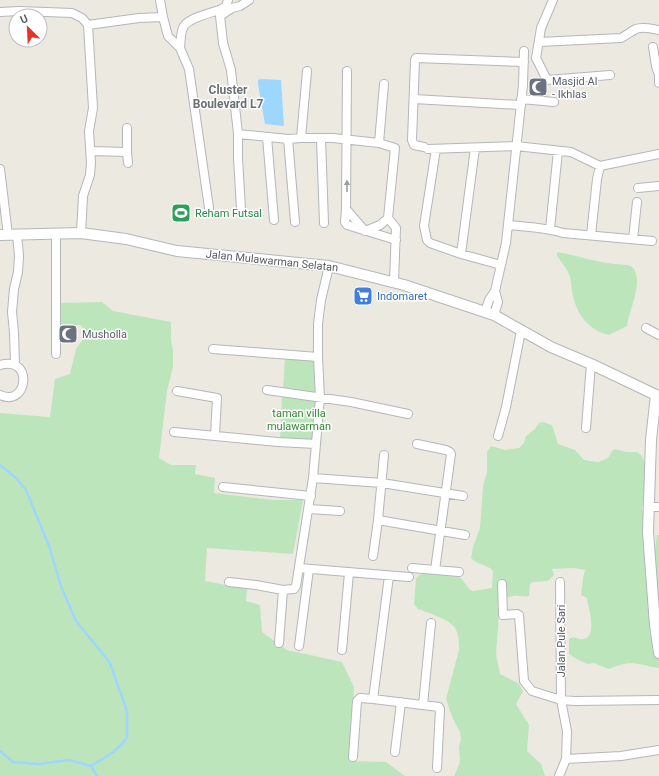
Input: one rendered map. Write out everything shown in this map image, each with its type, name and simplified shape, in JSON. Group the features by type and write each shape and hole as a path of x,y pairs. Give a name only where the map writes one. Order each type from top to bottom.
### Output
{"street":[{"path":"160,0 168,36 180,48 189,69 209,208"},
{"path":"180,48 184,25 193,19 222,9 226,6 228,0"},
{"path":"241,209 238,134 231,70 223,43 220,16 232,8 240,6 249,0"},
{"path":"553,0 541,28 536,58 547,80 610,74"},
{"path":"0,12 19,11 72,14 82,18 88,24 93,108 89,131 90,175 84,196 81,233"},
{"path":"88,24 163,17"},
{"path":"538,42 621,38 629,35 634,30 641,27 659,30"},
{"path":"653,47 656,66 659,72 659,83"},
{"path":"490,314 489,300 495,291 506,243 524,51"},
{"path":"524,62 418,58 415,60 412,142 414,145 429,148 516,146 571,152 600,166 659,154"},
{"path":"301,138 307,71"},
{"path":"347,71 346,210 366,231 396,240"},
{"path":"379,143 384,84"},
{"path":"414,99 554,102"},
{"path":"127,128 128,163"},
{"path":"238,134 288,139 301,138 346,140 379,143 395,148 388,218 380,226 366,231"},
{"path":"267,137 274,220"},
{"path":"288,139 295,222"},
{"path":"321,139 324,223"},
{"path":"429,148 424,226 427,240 430,243 461,254 501,265"},
{"path":"461,254 475,148"},
{"path":"90,151 127,152"},
{"path":"550,229 558,151"},
{"path":"590,234 600,166"},
{"path":"0,169 9,235 19,256 12,312 15,365"},
{"path":"638,188 659,186"},
{"path":"633,239 637,202"},
{"path":"388,218 396,228 394,282"},
{"path":"508,225 531,226 563,233 590,234 652,241"},
{"name":"Jalan Mulawarman Selatan","path":"9,235 81,233 126,239 177,250 329,266 394,282 490,314 551,347 658,393"},
{"path":"56,234 56,354"},
{"path":"229,582 282,590 294,589 299,568 313,478 320,398 318,324 321,300 329,266"},
{"path":"646,328 659,335"},
{"path":"498,436 506,407 521,331"},
{"path":"213,349 318,358"},
{"path":"0,365 8,363 15,365 21,370 24,376 22,389 17,394 10,397 0,395"},
{"path":"586,428 591,364"},
{"path":"267,390 351,402 408,414"},
{"path":"177,391 217,398 216,435"},
{"path":"658,393 651,440 648,532 654,570 659,653"},
{"path":"174,432 278,442 316,444"},
{"path":"418,444 450,452 451,457 435,570"},
{"path":"373,556 384,455"},
{"path":"313,478 382,483 463,496"},
{"path":"223,487 310,496"},
{"path":"648,507 659,507"},
{"path":"309,509 340,512"},
{"path":"378,520 465,535"},
{"path":"299,568 409,577"},
{"path":"299,646 309,568"},
{"path":"412,568 459,572"},
{"path":"342,650 349,573"},
{"path":"373,699 389,576"},
{"name":"Jalan Pule Sari","path":"559,776 566,759 567,731 561,700 560,582"},
{"path":"502,584 504,615 519,615 524,681 532,691 561,700 575,701 659,700"},
{"path":"279,643 282,590"},
{"path":"423,705 431,623"},
{"path":"353,757 357,701 360,698 437,706 440,710 437,768"},
{"path":"395,752 401,702"},
{"path":"566,759 621,756 659,750"}],"green space":[{"path":"557,252 600,262 627,265 634,269 637,282 635,297 627,326 609,335 596,330 585,321 575,303 570,277 557,256"},
{"path":"102,302 113,311 171,322 173,367 167,391 159,458 171,465 196,465 195,474 215,478 214,493 273,500 303,500 293,554 207,548 205,581 247,589 246,601 260,605 262,632 287,650 342,662 354,687 350,761 386,762 405,776 0,776 0,413 50,417 55,379 70,374 76,349 86,335 81,325 60,324 60,303"},
{"name":"taman villa mulawarman","path":"315,355 318,396 283,391 285,356"},
{"name":"taman villa mulawarman","path":"282,394 318,399 314,442 280,440"},
{"path":"542,422 552,425 558,444 575,450 584,460 601,461 608,458 615,449 626,452 637,452 642,456 647,470 646,488 642,508 653,565 657,535 659,535 659,668 629,663 609,669 594,663 587,664 569,654 569,639 573,637 584,639 591,632 591,620 587,598 581,595 585,570 574,568 552,569 554,575 548,581 533,582 530,584 529,596 514,596 500,600 496,654 500,674 518,683 523,691 516,704 529,725 527,751 541,764 545,776 454,776 460,762 459,747 461,739 460,732 453,719 446,699 459,650 458,636 455,628 449,622 418,609 414,604 416,579 423,574 436,573 461,578 470,590 473,591 492,588 493,571 471,558 473,547 480,528 483,486 487,472 487,452 491,446 505,450 519,448 524,443 526,436 535,429 539,423"}],"water":[{"path":"258,80 281,80 284,126 265,124 258,84"}],"waterway":[{"path":"0,465 17,479 26,490 49,546 61,586 76,621 110,663 127,711 127,737 112,753 91,766"},
{"path":"0,751 13,762 38,764 69,760 91,766 97,776"}],"place":[{"name":"Masjid Al - Ikhlas","path":"538,87"},
{"name":"Reham Futsal","path":"181,213"},
{"name":"Indomaret","path":"363,296"},
{"name":"Musholla","path":"68,334"}],"district":[{"name":"Cluster Boulevard L7","path":"228,97"}]}
